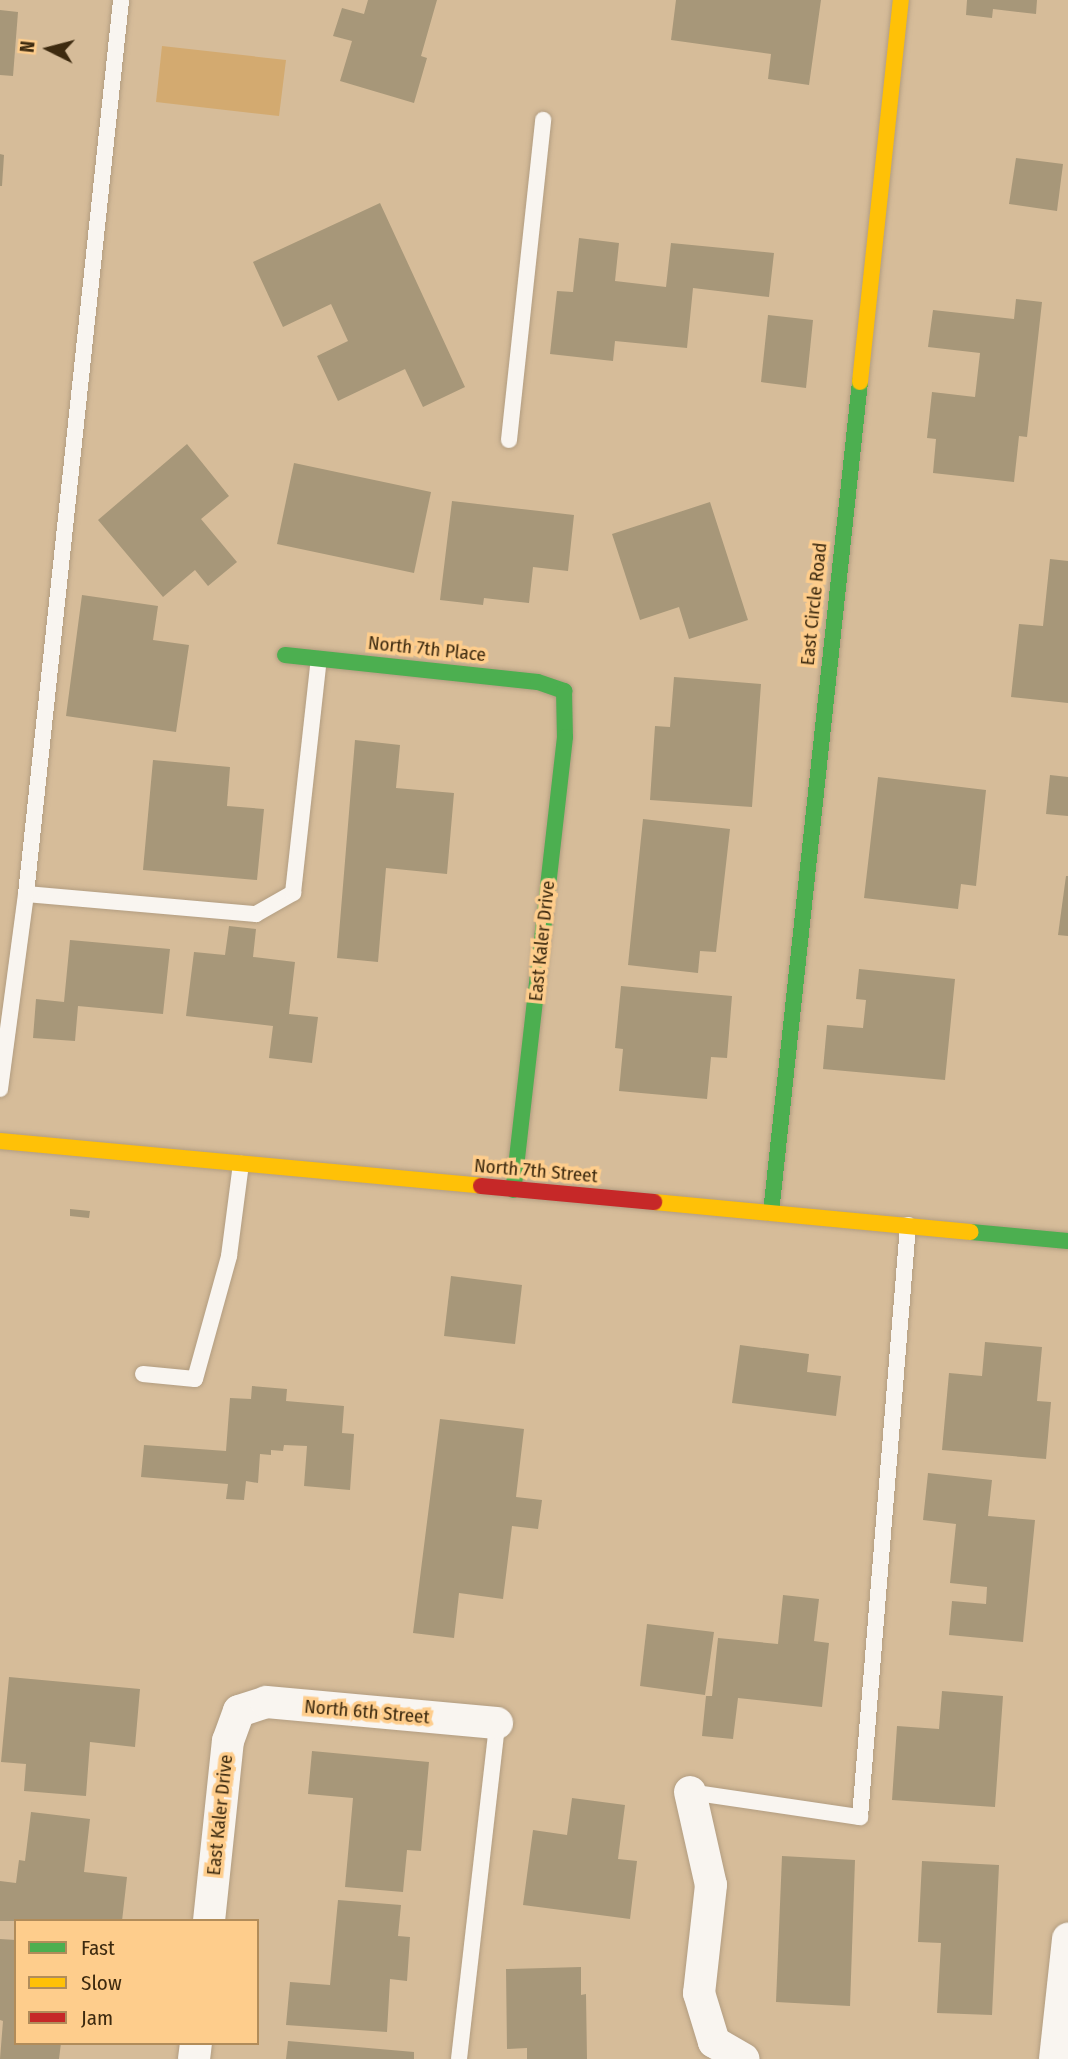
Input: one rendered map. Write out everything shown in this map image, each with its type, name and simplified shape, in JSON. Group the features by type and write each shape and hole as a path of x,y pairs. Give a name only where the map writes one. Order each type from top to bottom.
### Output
{"street":[{"name":"East Circle Road","path":"771,1213 901,0"},
{"name":"North 7th Place","path":"285,656 538,682 564,691"},
{"name":"East Kaler Drive","path":"513,1190 565,737 564,691"},
{"name":"North 7th Street","path":"0,1141 1068,1241"},
{"name":"North 6th Street","path":"239,1711 266,1702 497,1723"},
{"name":"East Kaler Drive","path":"209,1919 228,1741 239,1711"},
{"path":"690,1791 711,1885 699,1993 714,2042 743,2059"},
{"path":"1055,2059 1068,1939"}],"lane":[{"path":"0,1089 26,894 121,0"},
{"path":"509,440 543,120"},
{"path":"26,894 256,914 293,893 319,658"},
{"path":"144,1374 195,1379 229,1256 241,1164"},
{"path":"690,1791 860,1817 908,1225"},
{"path":"459,2059 497,1723"}],"shaded area":[{"path":"162,46 286,60 279,116 156,102"}],"building":[{"path":"368,0 437,0 421,56 427,58 414,103 340,81 352,41 333,36 342,8 364,14"},
{"path":"676,0 821,0 809,85 768,79 771,54 671,40"},
{"path":"967,0 1037,0 1036,14 993,9 992,18 966,15"},
{"path":"0,10 18,12 13,76 0,75"},
{"path":"0,154 4,155 2,186 0,186"},
{"path":"1016,158 1063,164 1057,211 1009,204"},
{"path":"380,203 465,387 423,407 405,369 338,401 317,356 348,341 331,304 283,327 253,262"},
{"path":"579,238 619,243 615,281 666,287 671,243 774,253 769,297 693,288 687,348 615,341 613,361 550,354 557,291 573,292"},
{"path":"1016,299 1042,302 1027,437 1019,436 1014,482 933,473 936,439 927,438 932,392 975,397 980,353 928,347 933,310 1014,319"},
{"path":"768,315 813,320 806,388 761,382"},
{"path":"187,444 229,496 201,519 237,562 208,586 195,570 163,597 98,520"},
{"path":"294,463 431,492 414,573 277,544"},
{"path":"452,501 574,515 568,571 533,567 529,603 484,598 483,605 440,600"},
{"path":"710,502 748,620 689,639 679,607 640,620 612,534"},
{"path":"1050,559 1068,561 1068,703 1011,697 1019,624 1043,626"},
{"path":"82,595 158,606 153,640 189,645 176,732 66,716"},
{"path":"674,677 761,684 752,807 650,800 655,726 670,727"},
{"path":"355,740 400,745 396,788 454,793 447,874 386,868 378,962 337,958"},
{"path":"153,760 230,767 227,806 264,809 257,880 143,870"},
{"path":"1050,775 1068,777 1068,816 1046,814"},
{"path":"878,777 986,790 976,886 961,884 958,909 864,898"},
{"path":"643,819 730,829 716,952 700,951 698,973 628,965"},
{"path":"1068,876 1068,936 1058,935"},
{"path":"229,926 256,929 253,957 295,962 289,1014 318,1017 312,1063 269,1058 273,1026 186,1016 194,952 225,955"},
{"path":"70,940 170,949 163,1014 78,1006 75,1041 33,1038 36,999 64,1002"},
{"path":"859,969 955,979 945,1080 823,1069 827,1025 863,1028 866,1000 856,999"},
{"path":"621,986 732,996 727,1058 711,1057 707,1099 619,1091 623,1049 615,1048"},
{"path":"70,1209 90,1211 89,1218 70,1216"},
{"path":"451,1276 522,1285 515,1344 444,1336"},
{"path":"985,1342 1042,1347 1037,1401 1051,1402 1046,1459 942,1450 949,1373 982,1376"},
{"path":"740,1345 809,1354 807,1372 841,1376 836,1416 732,1403"},
{"path":"252,1386 287,1389 286,1401 344,1406 342,1433 354,1434 350,1490 304,1486 307,1446 284,1445 283,1451 271,1450 271,1455 260,1454 258,1483 246,1481 244,1500 226,1499 228,1484 141,1477 144,1445 226,1451 230,1398 251,1399"},
{"path":"440,1419 524,1429 516,1497 542,1500 538,1529 512,1526 503,1599 459,1593 454,1638 413,1633"},
{"path":"928,1473 992,1480 988,1516 1035,1520 1023,1642 949,1635 952,1601 986,1604 987,1587 950,1583 956,1524 923,1520"},
{"path":"783,1595 819,1599 814,1641 829,1643 822,1707 738,1698 733,1739 702,1736 706,1696 712,1696 718,1638 778,1644"},
{"path":"647,1624 714,1632 705,1695 640,1686"},
{"path":"9,1677 140,1689 135,1747 90,1742 86,1796 24,1791 26,1764 1,1762"},
{"path":"942,1691 1003,1696 995,1807 892,1800 897,1726 939,1729"},
{"path":"312,1751 429,1762 421,1851 407,1850 403,1892 345,1887 353,1798 308,1794"},
{"path":"572,1798 625,1805 618,1859 637,1861 630,1919 523,1905 533,1830 567,1835"},
{"path":"31,1812 90,1819 84,1872 127,1877 122,1919 0,1921 0,1881 16,1883 19,1860 25,1861"},
{"path":"782,1856 855,1860 850,2006 776,2002"},
{"path":"922,1861 999,1865 992,2015 937,2013 941,1943 918,1942"},
{"path":"338,1900 401,1905 398,1936 410,1937 407,1981 390,1979 387,2032 286,2025 290,1982 330,1985"},
{"path":"0,1939 14,1940 14,2045 61,2045 59,2059 0,2059 3,2021 0,2020"},
{"path":"581,1967 581,1995 586,1994 587,2059 527,2059 527,2048 507,2049 506,1969"},
{"path":"288,2041 414,2052 414,2059 286,2059"}],"traffic: fast":[{"path":"771,1213 860,382"},
{"path":"285,655 538,682 564,691 565,737 513,1190"},
{"path":"971,1232 1068,1241"}],"traffic: slow":[{"path":"860,382 901,0"},
{"path":"0,1141 481,1186"},
{"path":"654,1202 971,1232"}],"traffic: jam":[{"path":"481,1186 654,1202"}]}
